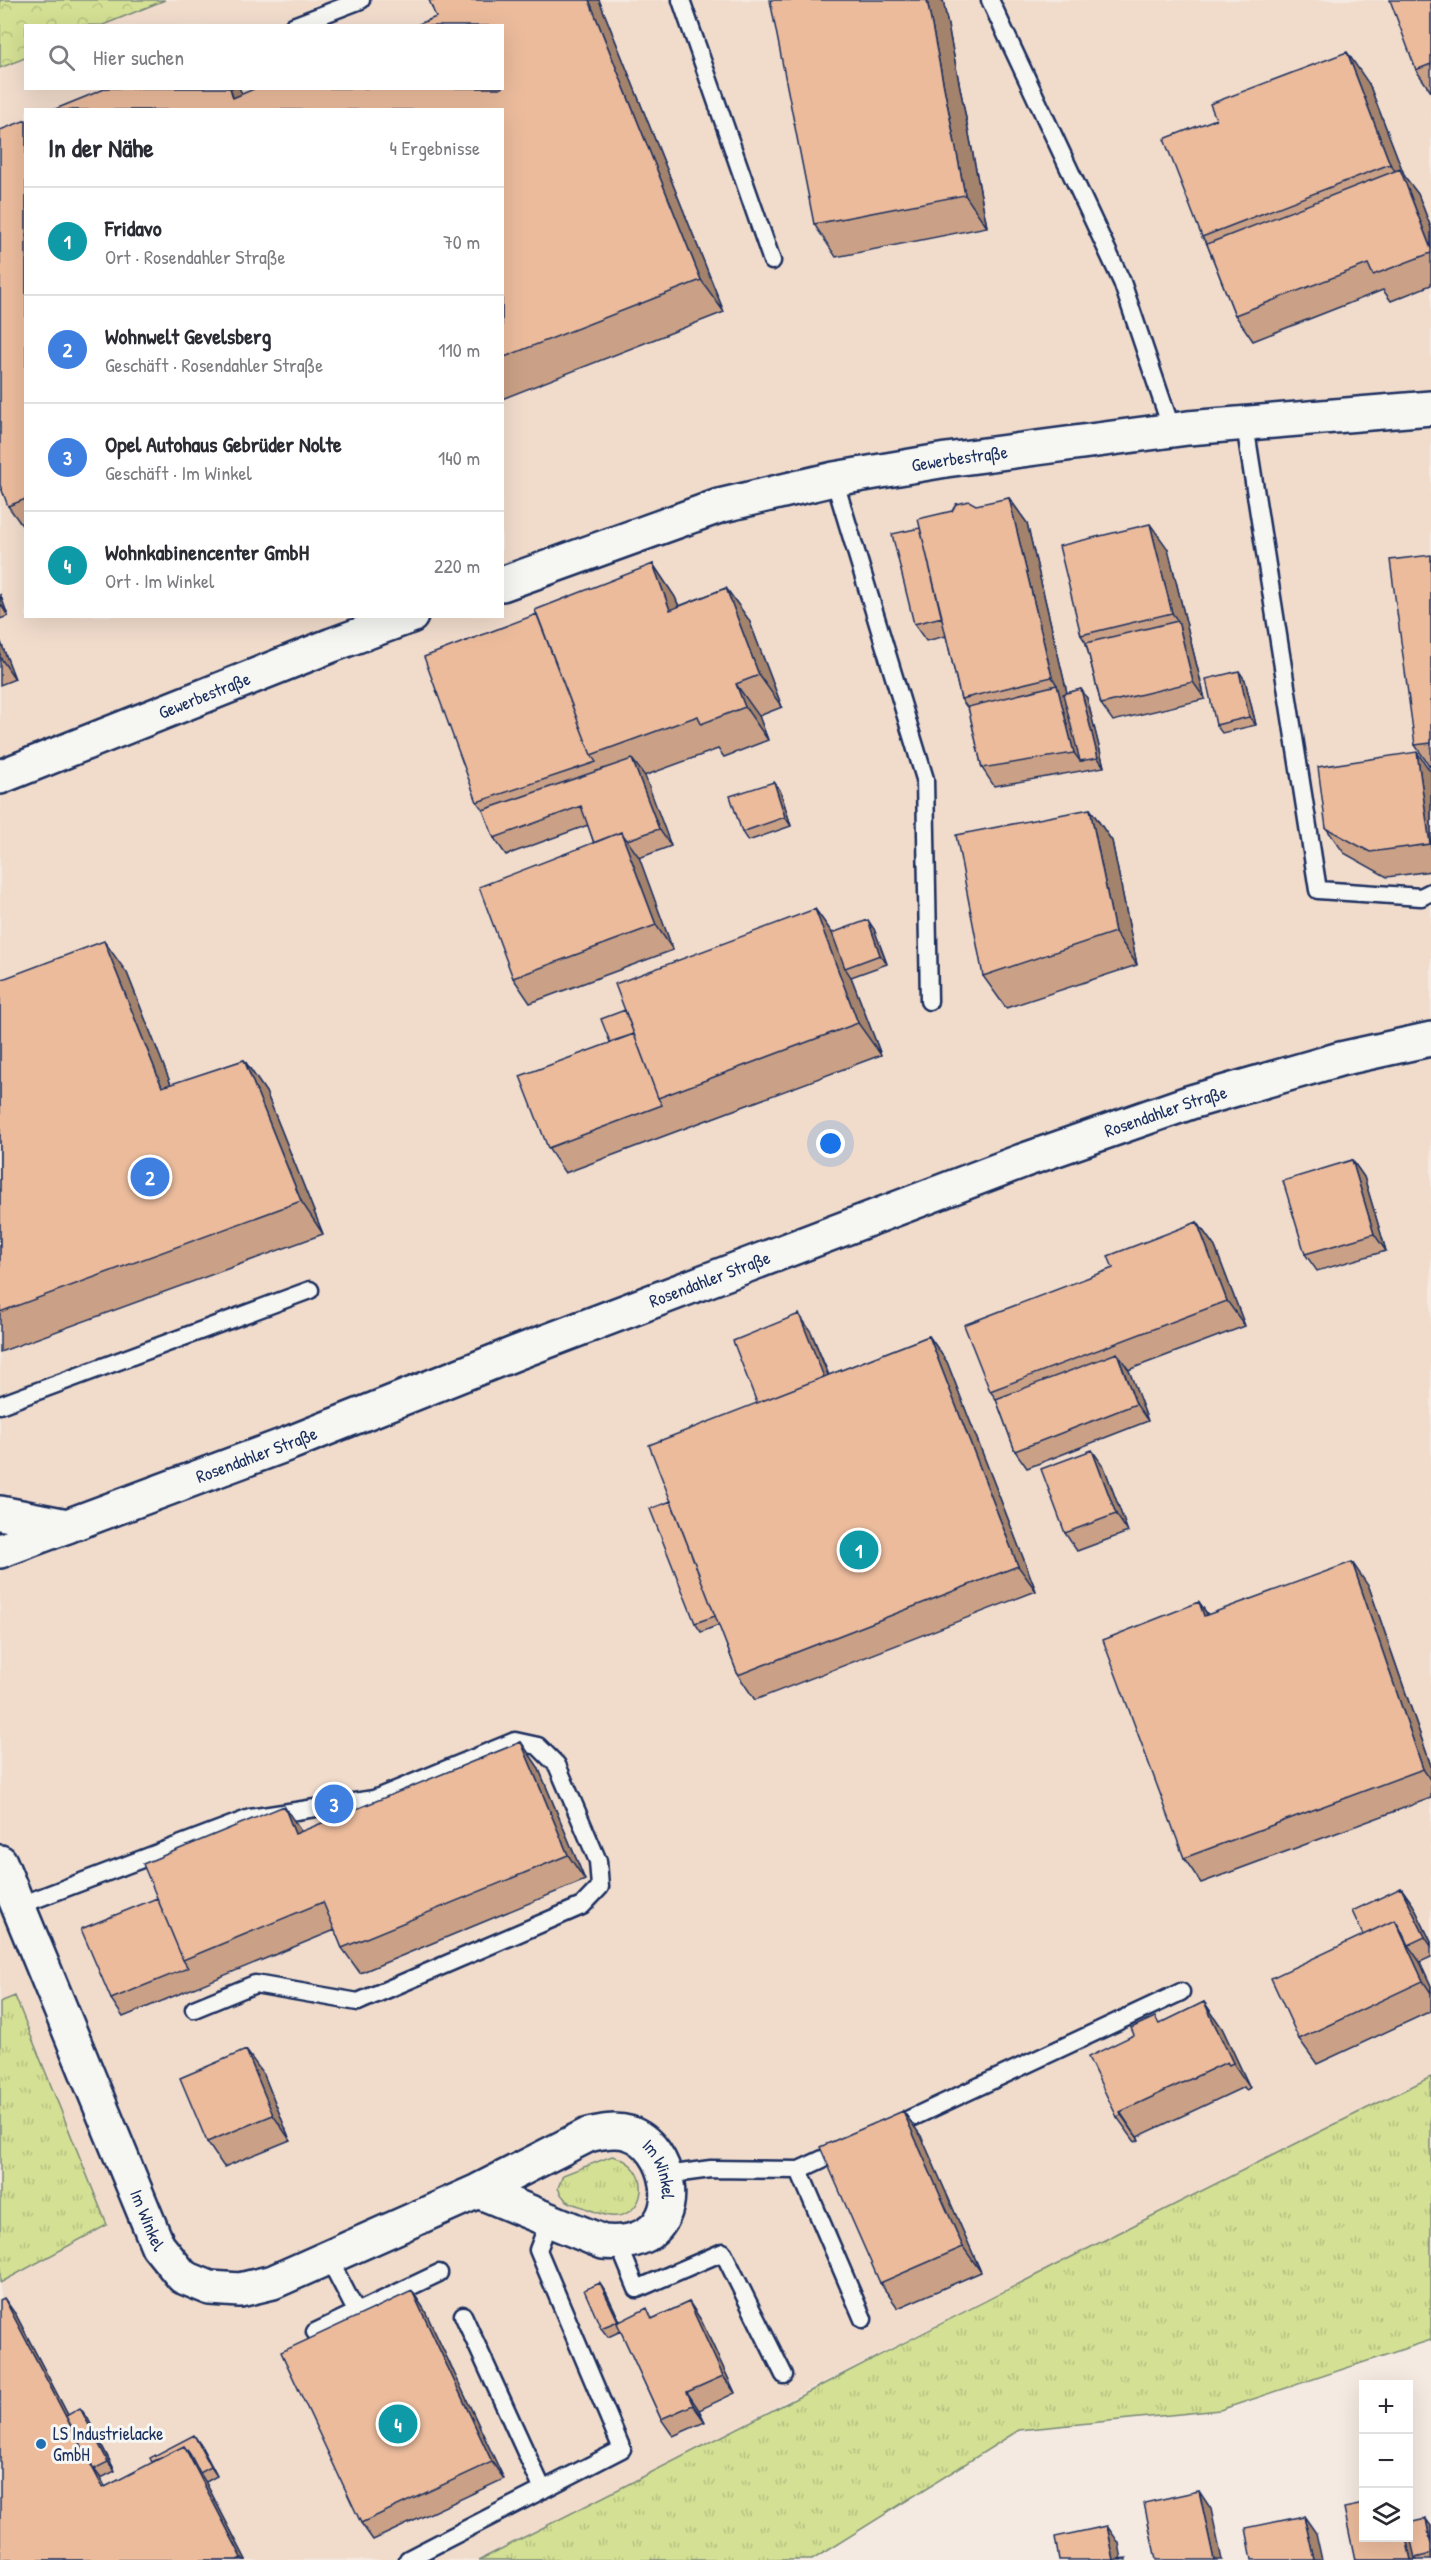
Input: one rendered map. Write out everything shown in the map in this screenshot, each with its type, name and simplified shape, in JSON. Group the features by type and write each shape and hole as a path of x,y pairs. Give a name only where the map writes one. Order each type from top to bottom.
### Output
{"street":[{"name":"Gewerbestraße","path":"504,583 719,506 834,479 946,460 1172,430 1431,408"},
{"name":"Gewerbestraße","path":"0,777 406,618"},
{"name":"Rosendahler Straße","path":"0,1551 236,1463 516,1353 1022,1161 1191,1102 1340,1059 1431,1039"},
{"path":"0,1513 67,1526"},
{"name":"Im Winkel","path":"0,1862 158,2246 183,2277 210,2288 240,2290 273,2282 478,2191 588,2135 604,2131 629,2133 650,2145 660,2158 666,2175 665,2207 661,2219 640,2238 618,2243"},
{"path":"478,2191 603,2242 618,2243"}],"lane":[{"path":"298,24 361,0"},
{"path":"681,0 772,261"},
{"path":"990,0 1122,282 1172,430"},
{"path":"1245,424 1318,890 1421,897 1431,892"},
{"path":"834,479 925,779 929,1001"},
{"path":"0,1405 310,1290"},
{"path":"18,1906 250,1818 374,1798 515,1741 538,1746 557,1765 598,1861 600,1887 582,1906 357,2002 255,1984 194,2009"},
{"path":"666,2175 711,2169 799,2170 1181,1992"},
{"path":"799,2170 863,2319"},
{"path":"408,2559 622,2449 538,2250 549,2221"},
{"path":"618,2243 637,2289 723,2252 784,2375"},
{"path":"328,2257 356,2312"},
{"path":"315,2332 440,2273"},
{"path":"463,2316 543,2490"}],"shaded area":[{"path":"80,0 1431,0 1431,2077 798,2395 667,2465 477,2560 0,2560 0,2283 107,2225 14,1996 0,2002 0,32"}],"green space":[{"path":"0,0 165,0 105,24 24,24 24,58 0,68"},
{"path":"15,1996 107,2225 0,2283 0,2002"},
{"path":"1431,2077 1431,2340 1220,2410 1019,2430 812,2560 479,2560 1192,2196"},
{"path":"612,2156 626,2162 635,2170 640,2180 641,2191 632,2210 622,2215 600,2214 571,2203 562,2196 558,2188 563,2175"}],"building":[{"path":"429,0 589,0 701,280 504,357 504,108 58,108 102,90 231,90 233,98 251,90 504,90 504,24 419,24 436,17"},
{"path":"770,0 927,0 965,195 814,224"},
{"path":"1390,0 1431,0 1431,64 1416,70"},
{"path":"1347,52 1390,164 1202,237 1164,139 1216,119 1210,104"},
{"path":"24,121 24,500 8,506 0,485 0,130"},
{"path":"1400,169 1431,253 1373,275 1368,264 1235,315 1207,244"},
{"path":"1009,498 1052,677 961,699 918,519 952,511 956,504 969,501 976,505"},
{"path":"1150,524 1172,613 1081,635 1059,546"},
{"path":"920,528 942,617 914,624 892,534"},
{"path":"1431,555 1431,743 1415,745 1390,560"},
{"path":"653,564 670,610 726,588 759,675 736,684 745,707 701,724 698,716 591,755 535,610"},
{"path":"537,614 591,755 596,762 477,802 424,657"},
{"path":"1178,621 1193,682 1101,704 1086,643"},
{"path":"1239,671 1249,717 1216,725 1206,679"},
{"path":"1057,685 1074,753 982,768 968,707"},
{"path":"1081,689 1098,758 1080,761 1063,694"},
{"path":"1417,752 1430,844 1370,852 1326,828 1318,767"},
{"path":"632,759 659,829 627,840 621,832 594,843 581,806 494,838 483,810"},
{"path":"774,782 785,817 742,832 730,796"},
{"path":"1090,809 1115,932 983,976 956,835"},
{"path":"621,832 656,925 513,978 479,887"},
{"path":"815,909 858,1023 658,1098 615,984"},
{"path":"868,920 880,955 845,968 832,933"},
{"path":"104,941 162,1087 244,1060 301,1201 0,1312 0,980"},
{"path":"625,1010 634,1034 610,1042 601,1019"},
{"path":"634,1034 662,1105 548,1148 520,1076"},
{"path":"1352,1160 1374,1234 1305,1254 1283,1181"},
{"path":"1197,1222 1227,1301 990,1391 964,1325 1113,1268 1108,1256"},
{"path":"799,1314 824,1377 757,1403 733,1341"},
{"path":"929,1336 1018,1566 738,1675 649,1445"},
{"path":"1117,1353 1136,1404 1015,1451 996,1399"},
{"path":"1092,1450 1116,1514 1065,1533 1041,1469"},
{"path":"671,1501 715,1616 695,1623 650,1509"},
{"path":"1352,1562 1423,1769 1184,1858 1103,1640 1199,1602 1204,1616"},
{"path":"521,1742 568,1855 342,1948 323,1902 183,1960 143,1864 284,1806 295,1834"},
{"path":"1401,1888 1425,1937 1408,1945 1395,1920 1363,1935 1352,1911"},
{"path":"157,1898 188,1968 111,1999 81,1929"},
{"path":"1395,1920 1423,1981 1299,2039 1271,1978"},
{"path":"1204,2002 1233,2063 1229,2065 1227,2062 1120,2112 1121,2115 1117,2117 1088,2057 1134,2035 1131,2028 1155,2017 1159,2024"},
{"path":"246,2050 273,2115 207,2142 180,2078"},
{"path":"903,2111 963,2247 880,2283 820,2147"},
{"path":"600,2283 618,2321 601,2328 584,2290"},
{"path":"412,2291 492,2462 361,2523 281,2352"},
{"name":"LS Industrielacke GmbH","path":"4,2298 103,2488 184,2446 242,2558 238,2560 0,2560 0,2300"},
{"path":"689,2302 723,2376 687,2392 693,2405 661,2419 617,2323 647,2308 652,2319"},
{"path":"80,2408 108,2462 94,2469 66,2416"},
{"path":"194,2435 211,2467 200,2473 184,2446 152,2462 150,2458"},
{"path":"1199,2491 1214,2560 1156,2560 1144,2503"},
{"path":"1359,2505 1359,2542 1407,2542 1411,2560 1355,2560 1344,2508"},
{"path":"1304,2516 1314,2560 1252,2560 1246,2528"},
{"path":"1426,2519 1431,2554 1415,2558 1411,2542 1413,2522"},
{"path":"1107,2526 1114,2560 1059,2560 1055,2537"}],"place":[{"name":"Wohnwelt Gevelsberg","path":"150,1177"},
{"name":"Fridavo","path":"859,1550"},
{"name":"Opel Autohaus Gebrüder Nolte","path":"334,1804"},
{"name":"Wohnkabinencenter GmbH","path":"398,2424"},
{"name":"LS Industrielacke GmbH","path":"41,2444"}]}
